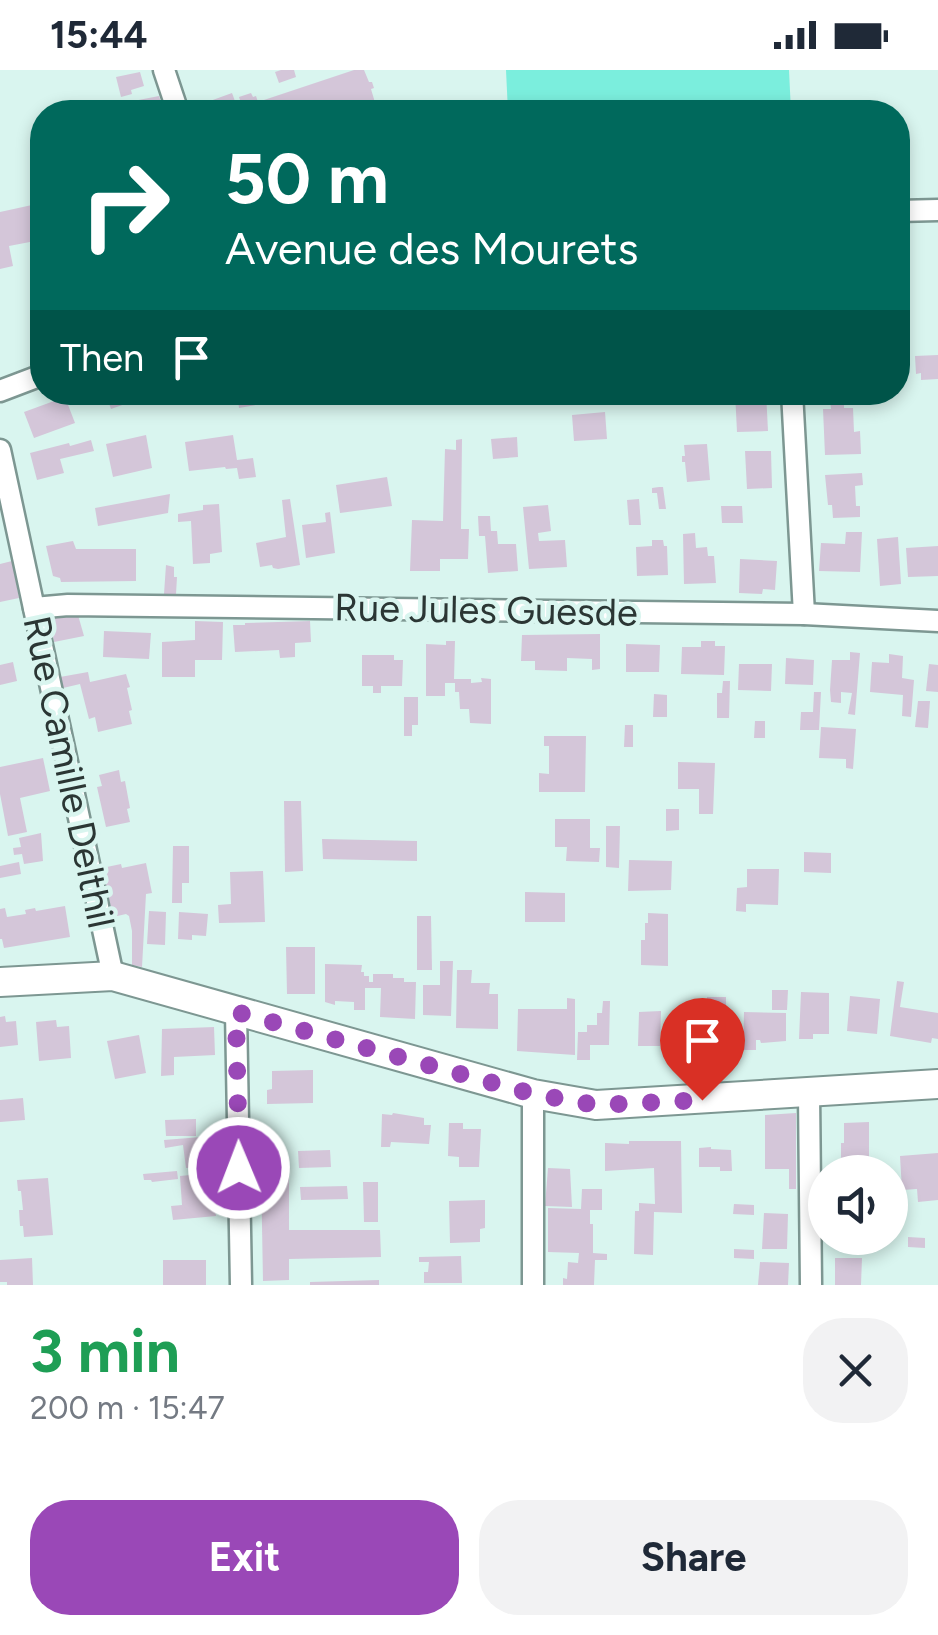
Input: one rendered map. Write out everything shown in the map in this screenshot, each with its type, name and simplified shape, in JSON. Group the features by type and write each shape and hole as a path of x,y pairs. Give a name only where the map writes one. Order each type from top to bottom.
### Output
{"main road":[{"path":"0,982 112,976 533,1094 596,1105 938,1084"}],"street":[{"path":"164,70 174,100"},
{"path":"910,210 938,210"},
{"path":"0,391 30,380"},
{"path":"793,405 804,614"},
{"name":"Rue Camille Delthil","path":"0,450 112,976"},
{"name":"Rue Jules Guesde","path":"34,608 68,605 804,614 938,620"},
{"path":"236,1012 241,1285"},
{"path":"532,1285 533,1094"},
{"path":"809,1094 810,1285"}],"green space":[{"path":"506,70 789,70 790,100 507,100"}],"building":[{"path":"294,70 296,77 279,83 275,72"},
{"path":"354,70 364,70 374,88 371,89 374,100 264,100"},
{"path":"140,72 144,86 121,97 116,77"},
{"path":"232,93 235,100 213,100"},
{"path":"251,93 257,100 239,97"},
{"path":"30,205 30,242 9,246 13,266 0,269 0,212"},
{"path":"938,355 938,379 921,380 921,373 916,374 915,356"},
{"path":"43,405 68,405 75,423 34,438 24,412"},
{"path":"736,405 767,405 768,431 737,432"},
{"path":"831,405 853,408 854,432 860,431 861,454 825,455 823,409 831,409"},
{"path":"605,412 607,439 574,441 572,415"},
{"path":"146,435 152,468 113,477 106,444"},
{"path":"233,435 237,460 253,458 256,477 239,479 237,468 189,471 185,442"},
{"path":"517,437 518,457 493,459 491,439"},
{"path":"462,439 461,529 469,529 468,559 440,559 440,571 410,571 412,520 443,521 445,449 456,450 456,440"},
{"path":"91,440 94,451 60,459 64,473 37,480 30,453"},
{"path":"707,444 710,480 687,482 682,462 684,445"},
{"path":"745,451 771,451 772,488 747,489"},
{"path":"862,473 863,485 855,486 860,517 833,518 825,475"},
{"path":"387,477 392,506 340,513 336,485"},
{"path":"663,487 666,509 659,509 657,493 652,493 652,488"},
{"path":"170,494 168,513 98,526 95,508"},
{"path":"290,499 300,565 260,567 256,543 286,537 282,500"},
{"path":"639,499 641,525 629,525 627,500"},
{"path":"219,504 222,552 210,554 210,563 193,564 191,521 178,522 178,514"},
{"path":"548,505 551,531 538,533 539,541 565,540 567,567 529,569 523,507"},
{"path":"721,506 742,506 743,523 722,523"},
{"path":"330,512 335,553 306,558 302,525 326,522 325,513"},
{"path":"478,516 490,516 491,531 497,531 498,544 516,544 518,571 488,573 485,536 479,536"},
{"path":"846,532 862,532 860,572 819,571 821,543 845,544"},
{"path":"695,533 696,548 707,547 708,556 714,556 716,583 684,584 683,534"},
{"path":"898,537 901,584 880,586 877,539"},
{"path":"652,540 663,540 667,546 668,575 637,576 636,547 652,546"},
{"path":"73,541 76,549 136,549 136,581 61,582 53,576 46,546"},
{"path":"938,546 938,576 908,577 906,548"},
{"path":"740,559 777,561 775,590 739,593"},
{"path":"12,561 19,598 0,602 0,564"},
{"path":"166,565 174,567 176,594 164,594"},
{"path":"49,615 78,615 84,636 54,642"},
{"path":"195,621 223,622 222,660 195,660 195,677 162,677 162,642 195,640"},
{"path":"310,621 311,642 295,643 295,657 280,658 279,650 235,652 233,625"},
{"path":"104,631 151,633 149,659 103,657"},
{"path":"600,634 600,669 592,670 592,659 567,658 567,671 535,670 535,661 521,661 522,635"},
{"path":"446,641 455,641 454,679 471,679 471,683 491,679 491,724 470,723 469,709 460,709 455,683 445,683 445,696 426,696 426,644 446,645"},
{"path":"701,641 725,646 724,675 681,674 682,647 701,647"},
{"path":"626,644 660,645 659,672 626,672"},
{"path":"850,652 860,653 855,715 848,714 852,693 841,692 841,703 831,702 830,690 832,660 850,660"},
{"path":"889,654 903,656 902,678 914,680 911,717 902,716 903,695 870,692 872,662 889,663"},
{"path":"362,655 394,655 394,660 403,660 402,686 381,686 381,693 373,693 373,686 362,686"},
{"path":"786,658 814,660 813,685 785,684"},
{"path":"13,662 17,681 0,685 0,665"},
{"path":"739,664 772,664 771,691 738,690"},
{"path":"929,664 938,665 938,692 926,691"},
{"path":"88,672 90,682 126,674 132,724 98,732 95,717 89,719 80,684 63,688 60,677"},
{"path":"723,681 730,681 729,718 717,718 717,693 722,693"},
{"path":"814,692 821,692 819,730 800,730 801,712 813,712"},
{"path":"654,694 667,695 667,717 653,717"},
{"path":"404,697 418,697 418,725 412,725 412,736 404,736"},
{"path":"918,701 930,701 928,728 915,727"},
{"path":"755,721 765,721 765,738 754,738"},
{"path":"625,725 633,725 633,747 624,747"},
{"path":"821,727 856,729 853,769 846,768 846,759 819,758"},
{"path":"544,736 586,736 585,792 539,792 539,773 549,774 549,746 544,746"},
{"path":"43,758 50,791 20,798 27,832 8,836 0,794 0,767"},
{"path":"678,762 715,763 713,814 699,814 699,789 678,789"},
{"path":"119,770 121,782 125,781 130,822 106,827 97,787 102,786 99,775"},
{"path":"284,801 301,801 303,871 285,872"},
{"path":"666,809 679,809 679,830 666,831"},
{"path":"555,819 590,819 590,848 600,848 599,862 566,861 567,847 555,847"},
{"path":"606,826 620,826 619,868 606,867"},
{"path":"41,833 43,861 24,864 22,854 14,855 13,848 21,847 19,838"},
{"path":"322,839 417,841 417,861 323,859"},
{"path":"173,846 189,846 189,883 182,883 182,903 172,903"},
{"path":"804,852 831,853 831,873 804,872"},
{"path":"629,860 672,861 671,890 628,891"},
{"path":"19,862 21,874 0,878 0,866"},
{"path":"146,863 152,893 146,894 142,967 132,965 129,916 113,917 102,868"},
{"path":"747,869 779,869 778,905 746,904 746,912 736,911 737,888 747,887"},
{"path":"263,871 265,922 219,923 218,905 231,904 230,872"},
{"path":"525,892 565,893 565,922 525,922"},
{"path":"65,906 70,937 4,948 0,939 0,909 5,908 7,917 35,908 36,911"},
{"path":"149,911 166,912 165,945 147,944"},
{"path":"179,912 208,914 206,936 178,939"},
{"path":"648,913 668,914 668,966 641,965 641,940 645,940"},
{"path":"417,916 431,916 432,970 417,970"},
{"path":"286,947 315,947 315,994 287,994"},
{"path":"440,961 453,961 451,1016 423,1015 423,985 440,985"},
{"path":"325,964 362,965 361,972 369,976 369,982 373,982 373,974 393,974 393,978 404,978 404,982 416,982 415,1019 380,1017 381,988 365,988 365,1010 354,1010 354,1002 325,1002"},
{"path":"457,970 472,970 471,983 490,983 489,994 498,994 498,1029 456,1028"},
{"path":"897,981 904,982 900,1007 938,1013 938,1039 932,1038 931,1043 890,1036"},
{"path":"772,990 788,990 787,1010 772,1010"},
{"path":"801,992 829,993 829,1034 799,1039"},
{"path":"850,996 880,999 877,1034 847,1031"},
{"path":"707,997 726,997 726,1017 707,1016"},
{"path":"567,998 575,999 575,1055 517,1051 518,1009 567,1009"},
{"path":"603,1001 610,1001 609,1045 590,1045 590,1060 577,1060 578,1032 587,1032 587,1025 597,1025"},
{"path":"679,1010 692,1010 692,1018 699,1019 698,1031 686,1031 686,1039 702,1040 703,1034 712,1034 711,1063 681,1063"},
{"path":"661,1011 660,1046 638,1046 639,1012"},
{"path":"744,1012 786,1013 786,1041 756,1040 756,1050 743,1050"},
{"path":"5,1016 6,1022 16,1021 18,1045 0,1047 0,1017"},
{"path":"56,1020 57,1027 69,1026 71,1058 39,1061 36,1022"},
{"path":"214,1027 215,1055 174,1057 174,1075 161,1076 162,1029"},
{"path":"139,1035 146,1073 115,1079 107,1041"},
{"path":"313,1070 313,1103 267,1104 272,1071"},
{"path":"23,1098 25,1120 0,1122 0,1100"},
{"path":"796,1113 796,1189 789,1189 789,1169 765,1169 765,1115"},
{"path":"382,1114 424,1118 424,1125 431,1125 429,1144 391,1142 390,1147 381,1147"},
{"path":"196,1119 196,1136 166,1136 165,1120"},
{"path":"869,1122 869,1155 841,1155 844,1123"},
{"path":"449,1123 463,1123 463,1129 481,1129 479,1167 459,1167 459,1157 448,1156"},
{"path":"214,1136 216,1165 186,1168 183,1145 165,1148 164,1140"},
{"path":"681,1141 682,1213 654,1212 653,1255 634,1254 635,1211 639,1211 639,1203 655,1204 654,1168 605,1171 605,1143"},
{"path":"699,1148 731,1150 732,1171 699,1167"},
{"path":"330,1150 331,1167 299,1168 298,1151"},
{"path":"938,1153 938,1200 918,1202 917,1189 908,1190 908,1155"},
{"path":"548,1168 570,1169 572,1207 545,1206"},
{"path":"289,1169 289,1230 380,1230 381,1257 289,1259 289,1280 263,1281 261,1170"},
{"path":"177,1171 178,1179 144,1180 143,1174"},
{"path":"210,1173 216,1216 173,1220 171,1206 182,1205 180,1176"},
{"path":"48,1178 53,1235 24,1237 17,1180"},
{"path":"363,1182 378,1182 378,1222 364,1222"},
{"path":"347,1186 348,1199 301,1200 300,1187"},
{"path":"582,1189 602,1189 602,1210 590,1210 590,1224 593,1253 607,1254 607,1260 595,1260 594,1285 563,1285 568,1262 578,1263 579,1253 548,1252 548,1208 581,1209"},
{"path":"485,1200 485,1228 480,1229 480,1242 450,1243 449,1201"},
{"path":"734,1204 754,1205 754,1215 733,1214"},
{"path":"764,1213 788,1214 787,1249 762,1249"},
{"path":"908,1237 925,1238 925,1248 908,1247"},
{"path":"734,1249 754,1250 754,1259 734,1258"},
{"path":"461,1256 462,1283 424,1283 429,1262 419,1262 419,1257"},
{"path":"32,1258 33,1285 0,1282 0,1260"},
{"path":"835,1258 862,1258 861,1285 835,1285"},
{"path":"163,1260 206,1260 206,1285 163,1285"},
{"path":"760,1262 789,1263 788,1285 758,1285"},
{"path":"379,1280 379,1285 310,1285 310,1282"}],"route":[{"path":"239,1168 236,1012 533,1094 596,1105 702,1100"}]}
